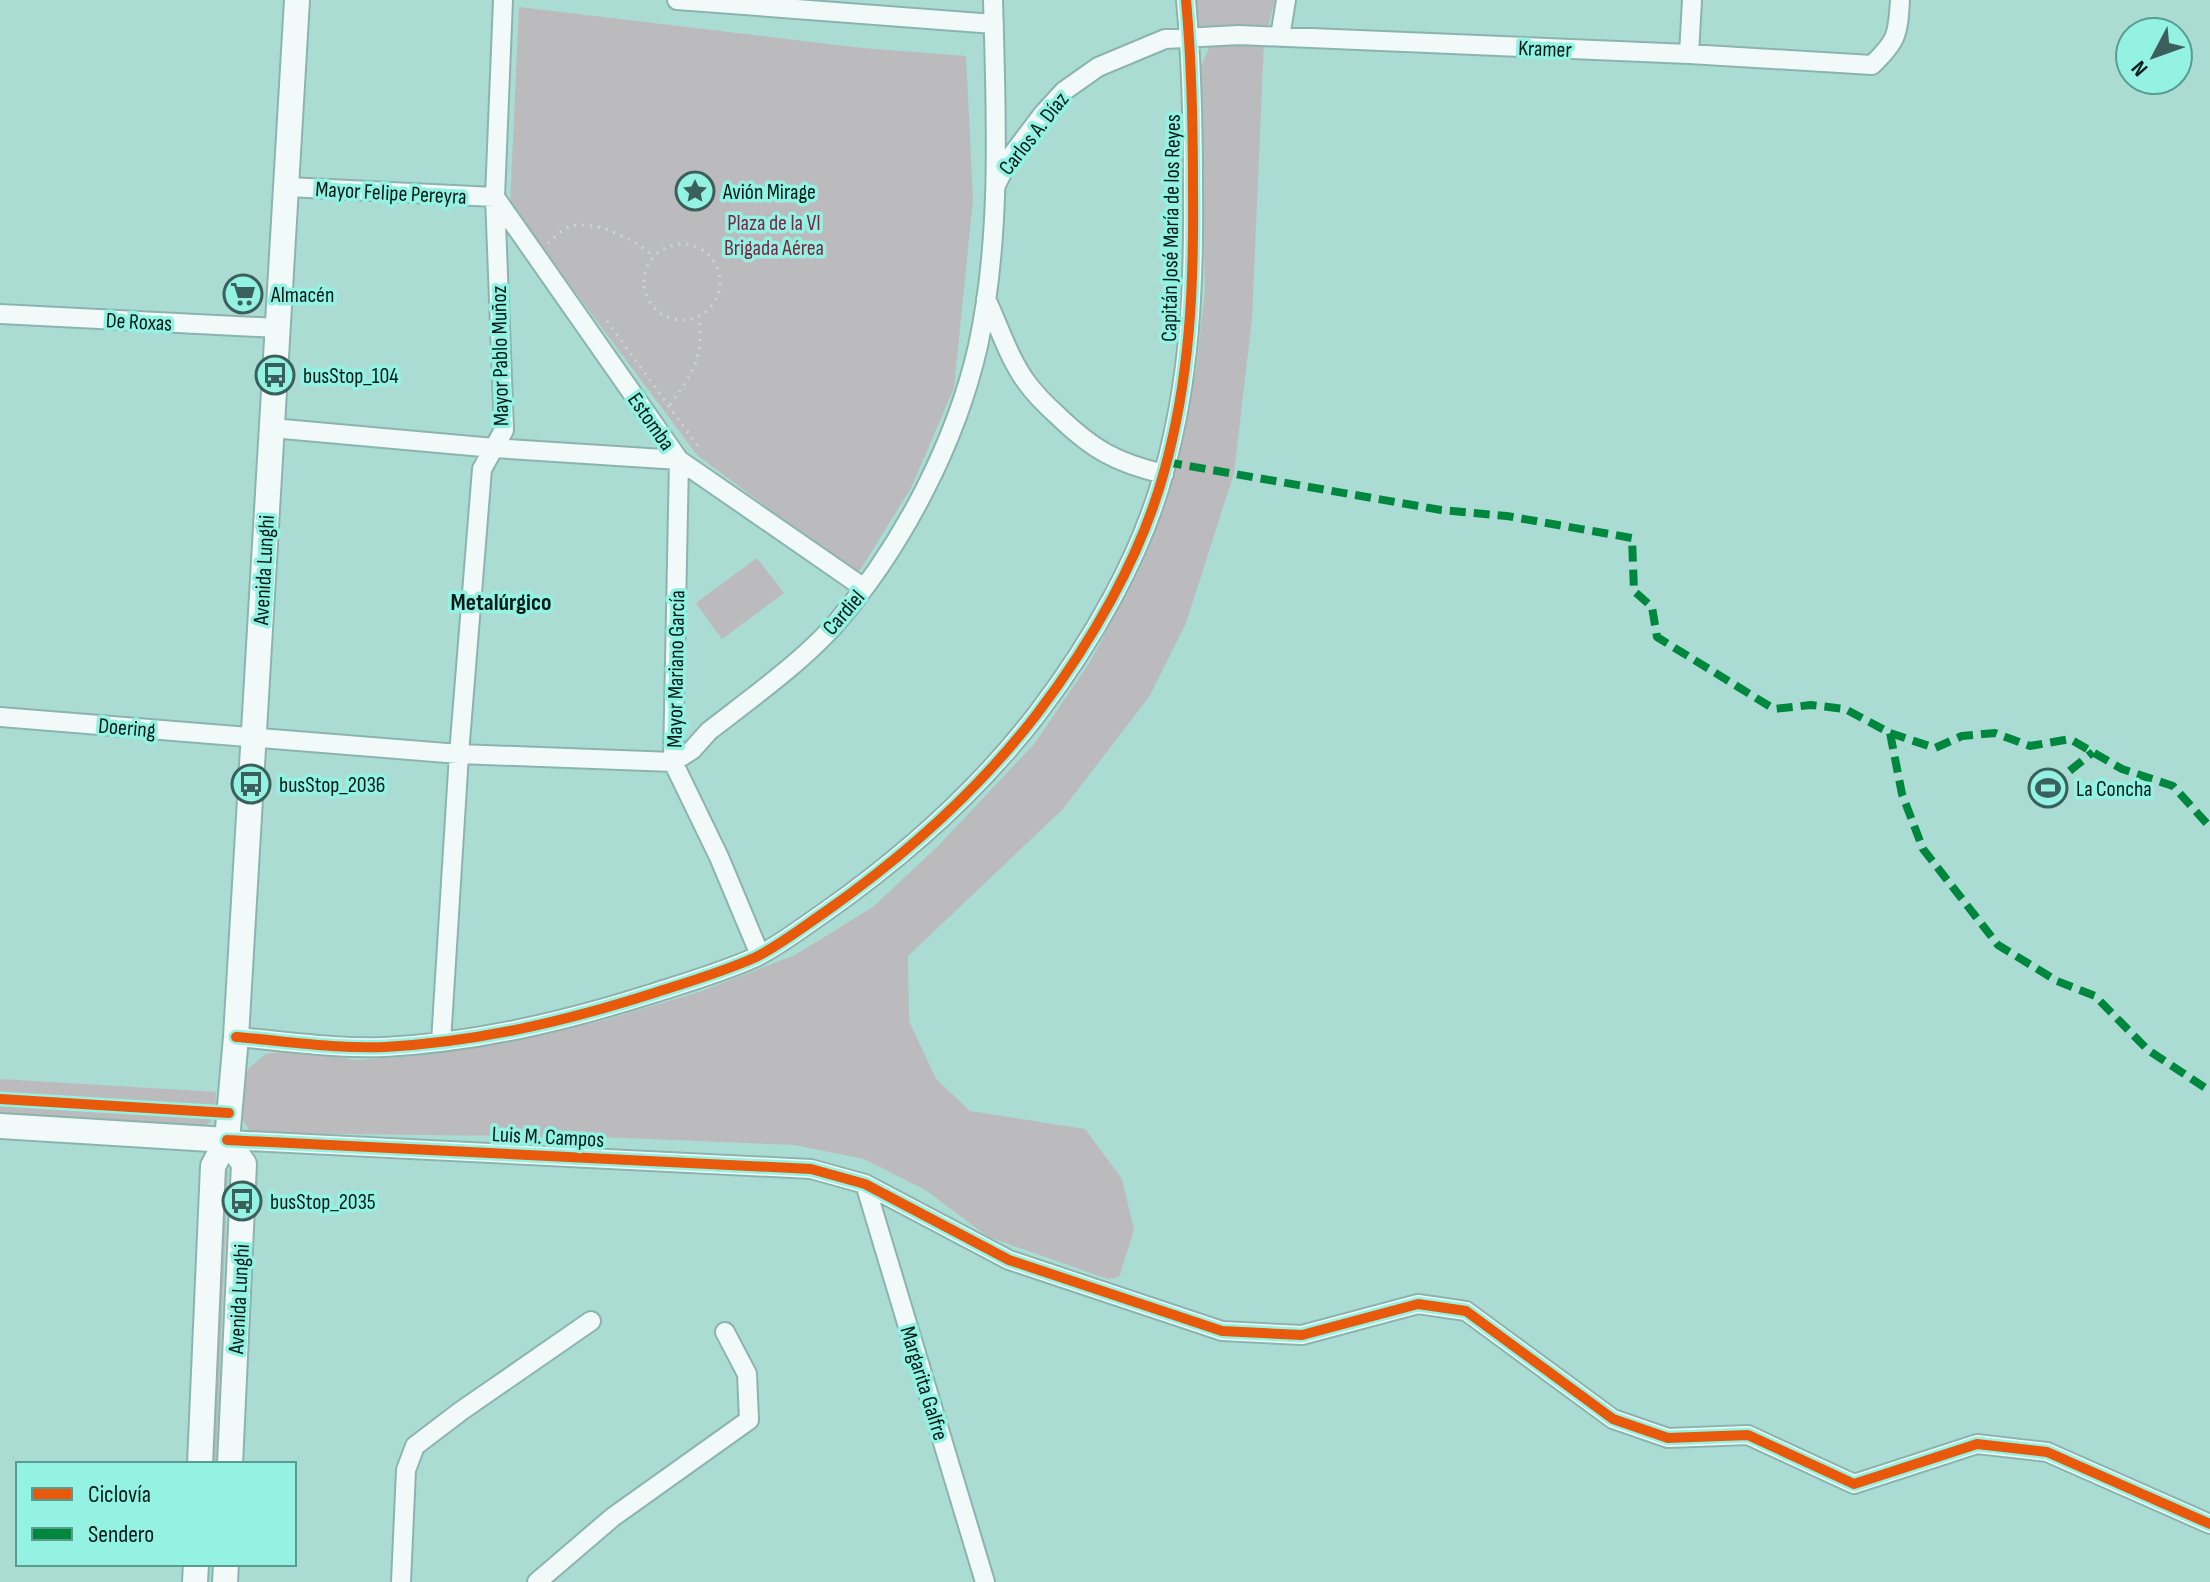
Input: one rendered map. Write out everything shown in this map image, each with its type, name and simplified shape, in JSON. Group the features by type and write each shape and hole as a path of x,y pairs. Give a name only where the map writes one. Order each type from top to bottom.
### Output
{"main road":[{"name":"Avenida Lunghi","path":"200,1462 213,1166 227,1140 236,1037 297,0"},
{"name":"Luis M. Campos","path":"0,1126 227,1140"},
{"name":"Avenida Lunghi","path":"227,1140 244,1164 230,1462"}],"street":[{"name":"Mayor Pablo Muñoz","path":"441,1042 459,754 482,469 504,430 495,197 503,0"},
{"path":"677,0 994,24"},
{"name":"Cardiel","path":"673,762 692,750 709,731 793,663 836,623 891,549 924,490 945,443 969,376 986,299 995,122 993,0"},
{"name":"Capitán José María de los Reyes","path":"236,1037 382,1047 441,1042 526,1029 594,1012 718,973 760,955 884,871 961,802 1025,730 1058,686 1109,603 1141,536 1164,474 1185,377 1193,295 1193,122 1186,0"},
{"path":"1280,37 1286,0"},
{"path":"1689,54 1692,0"},
{"name":"Kramer","path":"1189,37 1239,35 1872,65 1893,45 1899,23 1900,0"},
{"name":"Carlos A. Díaz","path":"992,215 997,180 1003,169 1064,91 1098,67 1165,39 1189,37"},
{"name":"Mayor Felipe Pereyra","path":"287,187 495,197"},
{"name":"Estomba","path":"495,197 679,460 864,588"},
{"path":"986,299 1026,382 1082,440 1130,467 1164,474"},
{"name":"De Roxas","path":"0,314 278,328"},
{"path":"272,428 494,448 679,460"},
{"name":"Mayor Mariano García","path":"679,460 673,762 719,857 760,955"},
{"name":"Doering","path":"0,717 254,738"},
{"path":"254,738 459,754 673,762"},
{"name":"Luis M. Campos","path":"227,1140 811,1169 865,1184 1009,1260 1222,1331 1302,1335 1418,1304 1466,1311 1613,1419 1668,1438 1748,1435 1854,1484 1977,1444 2047,1452 2210,1524"},
{"name":"Margarita Galfre","path":"865,1184 985,1582"},
{"path":"401,1582 406,1470 415,1446 591,1321"},
{"path":"537,1582 613,1517 749,1420 747,1374 725,1332"}],"path":[{"path":"548,243 568,227 581,225 623,235 642,245 653,256"},
{"path":"675,244 692,245 706,253 717,266 720,281 718,296 710,308 699,317 675,320 655,309 646,295 643,279 653,256 675,244"},
{"path":"670,406 695,370 701,343 699,317"}],"green space":[{"path":"1196,0 1275,0 1268,27 1259,31 1200,31 1196,23"},
{"name":"Plaza de la VI Brigada Aérea","path":"519,7 862,48 966,56 973,199 954,388 911,488 857,575 697,455 510,205"},
{"path":"1264,41 1252,319 1234,473 1186,623 1149,697 1063,809 908,956 909,1021 936,1079 970,1111 1085,1129 1122,1179 1134,1230 1119,1277 1108,1279 988,1237 927,1191 864,1159 794,1145 602,1137 263,1133 249,1130 239,1114 242,1080 250,1067 266,1054 295,1050 356,1060 417,1056 494,1044 605,1020 699,992 795,955 873,907 938,846 1035,743 1090,662 1139,570 1174,471 1196,371 1205,291 1199,71 1211,43"},
{"path":"757,558 784,593 722,639 696,603"},
{"path":"0,1079 216,1092 215,1110 210,1122 200,1129 0,1117"},
{"path":"225,1170 228,1170 216,1462 212,1462"}],"marked path":[{"path":"1166,462 1441,510 1507,516 1632,538 1634,591 1652,607 1657,637 1774,709 1811,705 1845,709 1890,733 1902,794 1923,849 1998,945 2057,981 2095,996 2148,1050 2210,1091"},
{"path":"1890,733 1935,748 1962,736 1995,733 2030,746 2070,739 2122,769 2173,786 2210,827"},
{"path":"2051,786 2093,752"}],"cycle path":[{"path":"236,1037 367,1047 454,1040 521,1029 588,1013 718,972 774,947 855,890 912,845 990,770 1037,714 1095,629 1142,536 1173,437 1185,368 1191,298 1192,119 1186,0"},
{"path":"0,1099 229,1113"},
{"path":"227,1140 811,1169 865,1184 1009,1260 1222,1331 1302,1335 1418,1304 1466,1311 1613,1419 1668,1438 1748,1435 1854,1484 1977,1444 2047,1452 2210,1524"}],"place":[{"name":"Avión Mirage","path":"695,191"},
{"name":"Almacén","path":"243,294"},
{"name":"busStop_104","path":"275,375"},
{"name":"busStop_2036","path":"251,784"},
{"name":"La Concha","path":"2048,788"},
{"name":"busStop_2035","path":"242,1201"}],"district":[{"name":"Metalúrgico","path":"501,602"}]}
